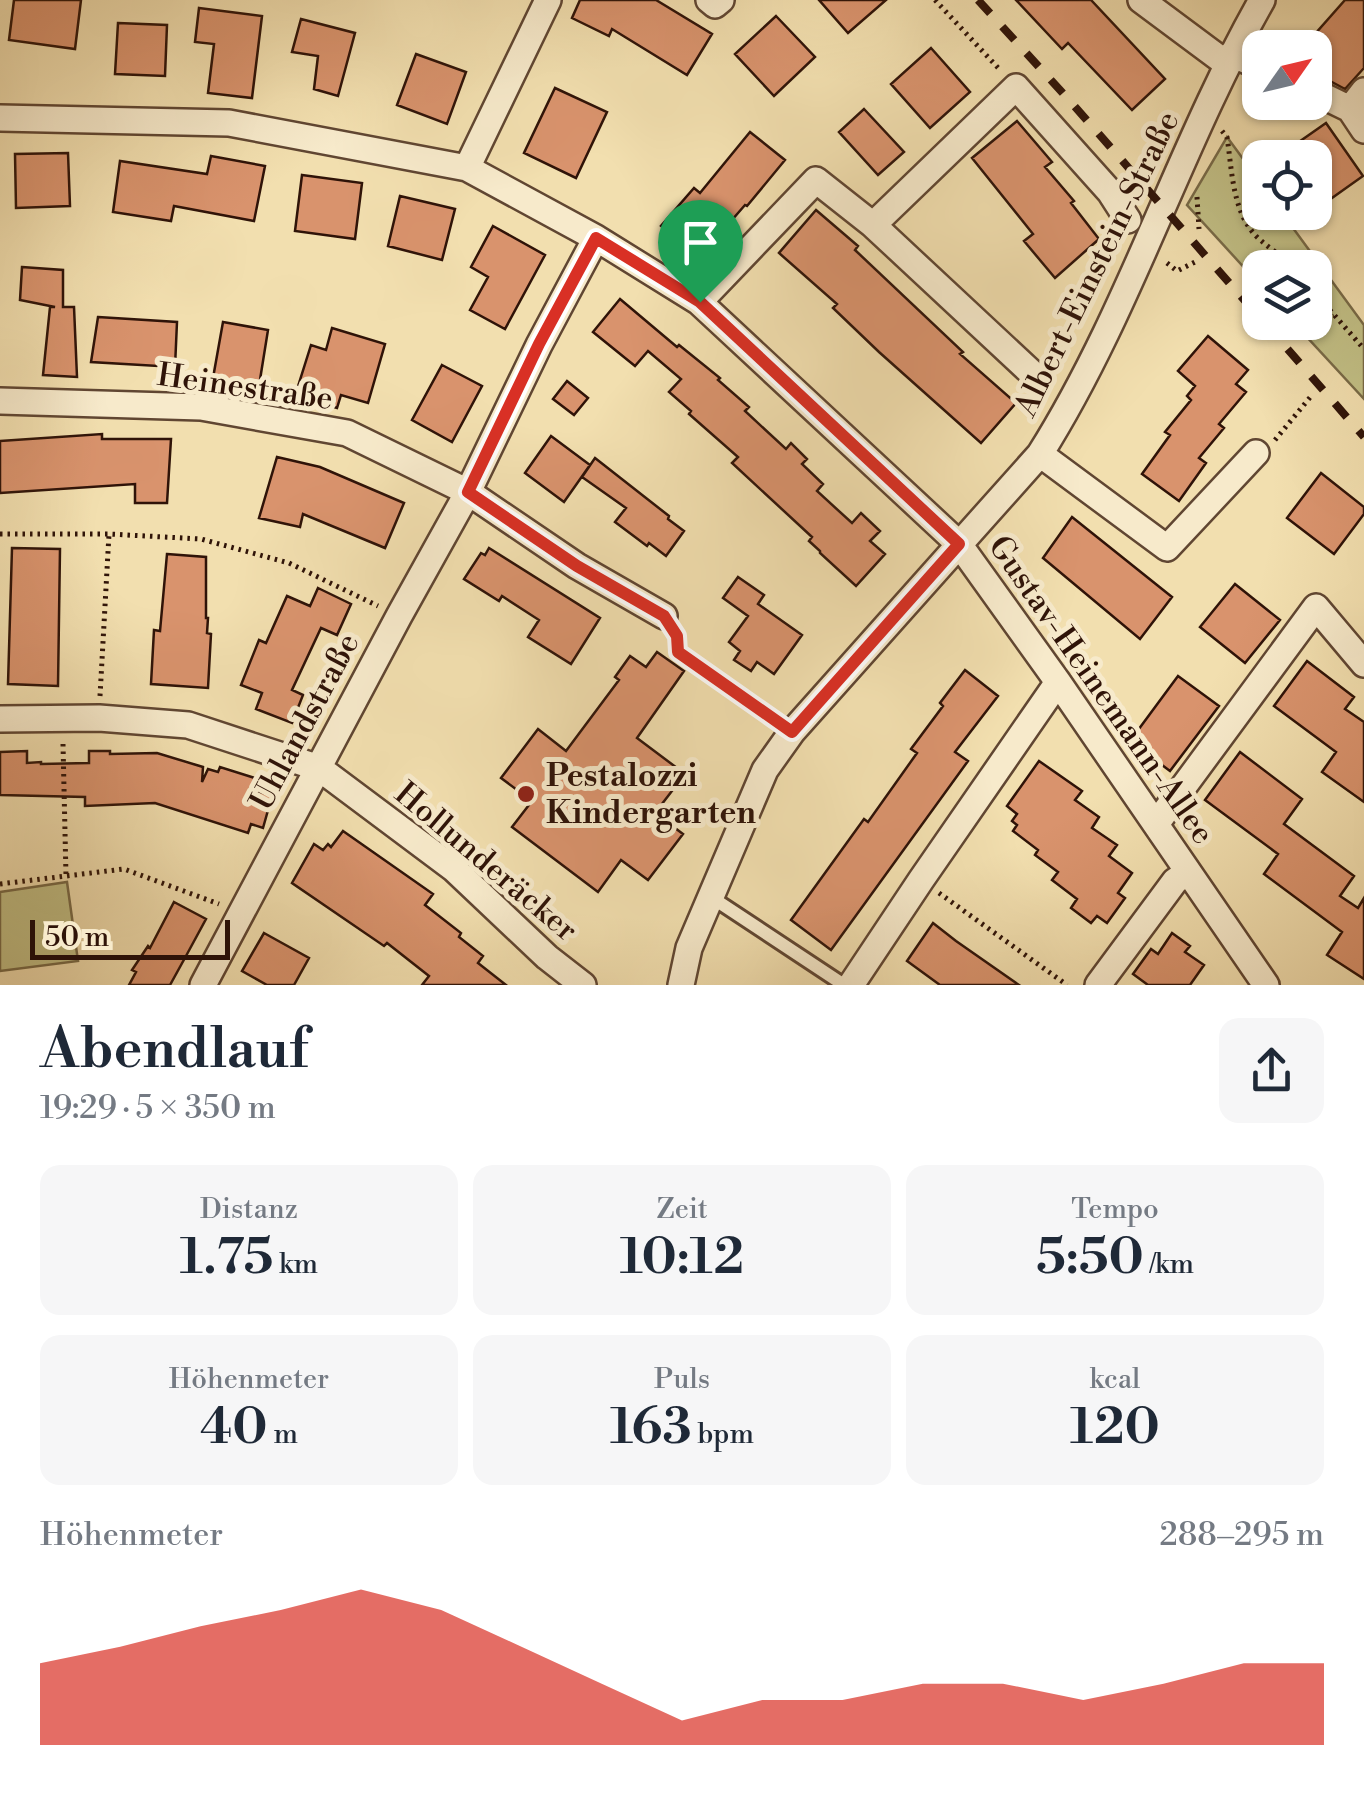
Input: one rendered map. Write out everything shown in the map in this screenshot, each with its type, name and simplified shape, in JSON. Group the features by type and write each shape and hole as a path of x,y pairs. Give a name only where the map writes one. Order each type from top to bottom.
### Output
{"street":[{"path":"467,168 548,0"},
{"path":"709,0 715,6 721,0"},
{"path":"1141,0 1229,59 1242,62"},
{"name":"Albert-Einstein-Straße","path":"681,985 689,948 765,770 792,732 1040,454 1065,414 1229,59 1262,0"},
{"path":"873,225 1016,87 1110,192 1128,220"},
{"path":"1332,99 1359,110"},
{"name":"Gustav-Heinemann-Allee","path":"0,118 229,123 467,168 596,238 700,302 959,544 1266,985"},
{"path":"700,302 816,180 873,225 1036,377"},
{"name":"Uhlandstraße","path":"203,985 468,492 539,344 596,238"},
{"name":"Heinestraße","path":"0,392 0,401 201,407 347,434 468,492"},
{"path":"1040,454 1167,548 1256,453"},
{"path":"468,492 577,566 664,616"},
{"path":"1156,824 1316,607 1364,664"},
{"path":"847,985 1058,682"},
{"name":"Hollunderäcker","path":"0,720 62,717 188,725 319,768 454,868 546,957 584,985"},
{"path":"1098,985 1175,881 1188,872"}],"lane":[{"path":"710,897 847,985"}],"path":[{"path":"934,0 1016,87"},
{"path":"1204,115 1227,137 1239,210 1256,236 1276,250"},
{"path":"1332,314 1364,349"},
{"path":"1256,453 1268,448 1312,395"},
{"path":"0,534 201,539 289,563 398,616"},
{"path":"99,718 109,534"},
{"path":"664,616 677,636 678,652 792,732"},
{"path":"62,717 66,876"},
{"path":"0,884 22,886 124,869 240,912"},
{"path":"920,880 1067,985"}],"shaded area":[{"path":"1227,137 1242,157 1242,230 1294,230 1309,250 1242,250 1242,265 1187,205"},
{"path":"1332,281 1364,325 1364,399 1310,340 1332,340"},
{"path":"67,882 78,961 0,971 0,892"}],"building":[{"path":"14,0 81,0 75,49 9,40"},
{"path":"580,0 656,0 712,34 687,75 612,29 609,36 572,18"},
{"path":"819,0 886,0 848,33"},
{"path":"1016,0 1091,0 1165,79 1132,110 1068,43 1062,49"},
{"path":"1345,0 1364,0 1364,68 1345,89 1332,82 1332,30 1319,30"},
{"path":"199,8 262,16 252,98 208,93 214,44 195,42"},
{"path":"776,16 815,57 774,96 735,54"},
{"path":"301,19 355,33 338,96 314,89 318,56 292,52"},
{"path":"118,23 167,25 165,76 115,74"},
{"path":"931,48 970,92 930,128 891,84"},
{"path":"416,54 466,72 447,124 397,105"},
{"path":"555,88 607,112 576,178 524,153"},
{"path":"864,109 904,152 878,175 839,132"},
{"path":"1017,121 1052,162 1045,167 1099,239 1055,278 1024,241 1033,234 972,158"},
{"path":"1326,123 1363,176 1332,198 1332,140 1302,140"},
{"path":"750,132 785,160 698,259 661,226 694,188 700,193"},
{"path":"68,153 70,206 16,208 15,154"},
{"path":"211,156 265,166 254,221 174,206 171,221 113,212 120,161 207,174"},
{"path":"302,175 362,183 355,239 295,231"},
{"path":"400,196 455,209 442,260 388,246"},
{"path":"816,210 858,246 855,250 963,352 960,354 1016,403 981,443 879,352 833,308 837,304 779,253"},
{"path":"493,226 545,255 505,329 470,310 488,277 471,267"},
{"path":"22,267 63,270 63,307 74,307 77,377 43,375 50,307 55,307 20,300"},
{"path":"620,299 720,378 749,407 745,411 786,449 791,443 807,459 802,464 823,484 817,491 852,523 861,513 880,531 870,541 885,554 856,586 809,541 812,537 732,463 738,457 669,392 681,379 648,351 635,366 593,332"},
{"path":"98,317 177,322 175,367 91,362"},
{"path":"223,322 268,330 259,386 213,378"},
{"path":"332,328 385,344 368,403 341,395 337,408 295,396 311,345 326,350"},
{"path":"1208,336 1248,370 1236,384 1246,392 1219,424 1224,428 1199,458 1206,463 1179,501 1142,474 1170,435 1165,432 1191,400 1187,396 1195,386 1178,371"},
{"path":"442,365 482,386 452,442 412,420"},
{"path":"567,381 588,398 574,415 553,399"},
{"path":"102,434 102,439 171,439 167,503 135,503 135,484 0,493 0,441"},
{"path":"551,436 590,465 564,502 525,473"},
{"path":"277,457 320,467 404,503 385,548 303,514 300,527 259,518"},
{"path":"595,458 684,531 666,556 615,522 626,508 582,477"},
{"path":"1321,473 1364,507 1364,514 1334,554 1287,518"},
{"path":"1072,517 1172,597 1140,639 1043,558"},
{"path":"12,548 60,549 58,686 8,684"},
{"path":"489,548 600,618 571,664 528,637 539,620 502,596 499,601 464,579 481,553 485,555"},
{"path":"167,554 206,557 206,618 207,633 211,634 208,688 151,684 154,630 160,631"},
{"path":"738,577 764,595 758,604 802,635 774,674 757,662 751,671 734,660 740,651 729,642 748,616 723,598"},
{"path":"1235,584 1280,620 1245,663 1200,627"},
{"path":"318,588 351,604 337,635 321,628 292,690 303,695 292,723 256,709 262,693 241,685 259,640 266,643 287,596 310,606"},
{"path":"657,652 684,671 637,738 685,774 655,813 683,834 648,880 621,860 598,892 512,827 532,801 501,778 538,729 566,751 619,680 615,677 630,656 646,667"},
{"path":"1307,661 1354,697 1345,709 1364,722 1364,802 1322,772 1336,752 1274,706"},
{"path":"965,670 998,696 955,752 968,761 831,950 791,920 917,753 911,749"},
{"path":"1178,676 1219,706 1170,771 1130,741"},
{"path":"27,751 27,763 41,764 89,763 89,751 157,753 203,767 202,782 208,769 218,772 220,767 258,779 254,790 272,796 263,828 251,824 248,833 155,803 85,806 85,797 0,795 0,752"},
{"path":"1240,752 1302,799 1284,824 1354,876 1340,896 1358,908 1364,898 1364,979 1327,955 1342,932 1264,874 1278,854 1205,800"},
{"path":"1039,761 1082,791 1075,800 1099,817 1092,828 1117,845 1109,856 1132,873 1118,893 1125,898 1107,923 1097,916 1091,923 1071,908 1077,899 1052,880 1058,872 1013,831 1017,825 1012,821 1017,814 1007,806"},
{"path":"343,831 433,894 425,905 461,933 459,937 483,956 478,963 506,985 422,985 429,976 387,943 384,946 292,883 314,844 323,850 328,844 331,847"},
{"path":"174,902 206,919 186,956 170,985 129,985 136,972 132,970 150,948"},
{"path":"933,923 1019,985 940,985 907,961"},
{"path":"264,933 309,958 294,985 267,985 242,971"},
{"path":"1172,933 1190,946 1185,952 1204,965 1190,985 1148,985 1133,974 1151,949 1158,954"}],"railway":[{"path":"978,0 1242,297"},
{"path":"1280,340 1364,437"}],"place":[{"name":"Pestalozzi Kindergarten","path":"526,794"}],"route":[{"path":"596,238 700,302 959,544 792,732 678,652 677,636 664,616 577,566 468,492 539,344 596,238"}]}
